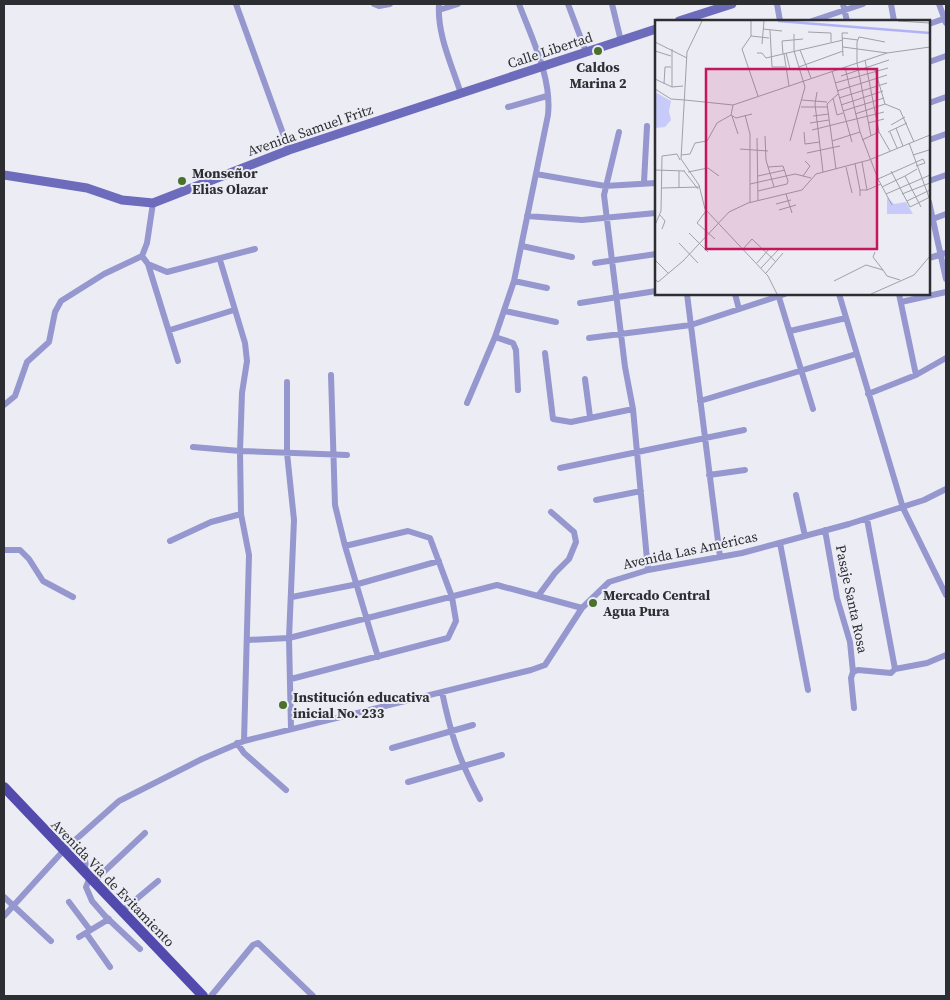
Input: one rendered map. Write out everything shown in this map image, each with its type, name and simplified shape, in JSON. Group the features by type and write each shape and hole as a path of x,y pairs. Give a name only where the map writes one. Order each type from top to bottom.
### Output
{"main road":[{"name":"Avenida Vía de Evitamiento","path":"4,787 203,996"}],"street":[{"path":"236,4 289,150"},
{"path":"374,4 379,6 390,4"},
{"path":"458,4 439,7 443,40 462,94"},
{"path":"467,403 496,337 514,281 548,115 542,68 519,4"},
{"path":"568,4 586,52"},
{"path":"612,4 621,41"},
{"path":"686,20 701,18 732,4"},
{"path":"777,4 780,20"},
{"path":"814,20 844,7 863,4"},
{"path":"891,4 894,20"},
{"path":"930,24 946,20 940,4"},
{"path":"844,7 847,20"},
{"name":"Calle Libertad","path":"452,98 655,29"},
{"path":"930,62 946,56"},
{"path":"508,107 547,96"},
{"path":"930,103 946,97"},
{"name":"Avenida Samuel Fritz","path":"4,175 87,188 122,200 153,203 289,150 452,98"},
{"path":"644,182 647,126"},
{"path":"619,132 605,186 625,367 633,409 648,570"},
{"path":"930,140 946,134"},
{"path":"536,174 605,186 644,182 655,183"},
{"path":"930,181 946,175"},
{"path":"4,405 14,396 27,362 49,342 55,312 61,301 104,274 142,256 147,244 153,203"},
{"path":"527,216 582,220 655,213"},
{"path":"946,214 930,220 943,254 946,279"},
{"path":"522,246 572,257"},
{"path":"148,264 167,272 220,260 255,249"},
{"path":"595,263 655,254"},
{"path":"930,258 943,254"},
{"path":"142,256 148,264 170,330 178,361"},
{"path":"220,260 245,343 247,361 242,393 240,451 241,514 249,555 244,741"},
{"path":"514,281 547,288"},
{"path":"580,303 655,292"},
{"path":"901,302 946,292"},
{"path":"686,295 720,557"},
{"path":"735,295 739,309"},
{"path":"589,338 691,325 778,295"},
{"path":"781,295 812,408"},
{"path":"838,295 902,508 946,594"},
{"path":"899,295 916,375"},
{"path":"170,330 234,310"},
{"path":"505,311 556,322"},
{"path":"790,330 846,318"},
{"path":"496,337 513,343 516,350 518,390"},
{"path":"545,353 553,419 572,422 633,409"},
{"path":"700,402 856,354"},
{"path":"868,394 916,375 946,358"},
{"path":"331,375 335,505 345,546 358,584 378,657"},
{"path":"585,379 590,417"},
{"path":"287,382 287,453 294,520 289,638 292,729"},
{"path":"560,468 744,430"},
{"path":"192,447 240,451 347,454"},
{"path":"709,474 745,470"},
{"name":"Avenida Las Américas","path":"4,916 64,850 127,796 156,784 237,743 545,665 582,608 609,582 648,570 720,557 806,536 902,508 946,489"},
{"path":"596,500 640,491"},
{"path":"796,495 806,536"},
{"path":"538,596 555,572 569,559 576,542 574,532 551,512"},
{"path":"170,541 211,522 241,514"},
{"path":"867,519 895,670"},
{"name":"Pasaje Santa Rosa","path":"825,530 836,598 850,642 854,708"},
{"path":"291,679 448,638 456,621 452,597 430,538 411,531 345,546"},
{"path":"780,543 808,690"},
{"path":"4,550 20,550 29,559 43,581 72,597"},
{"path":"292,597 358,584 439,561"},
{"path":"248,640 289,638 498,586 582,608"},
{"path":"853,672 858,670 891,673 895,670 927,663 946,655"},
{"path":"442,692 451,732 462,766 480,799"},
{"path":"392,748 473,725"},
{"path":"237,743 244,753 286,790"},
{"path":"408,782 502,755"},
{"path":"140,949 108,918 87,893 87,882 145,833"},
{"path":"74,842 86,864 90,878"},
{"path":"121,912 158,881"},
{"path":"4,897 51,941"},
{"path":"69,902 110,967"},
{"path":"79,937 108,918"},
{"path":"211,996 253,945 258,943 313,996"}],"place":[{"name":"Caldos Marina 2","path":"598,51"},
{"name":"Monseñor Elias Olazar","path":"182,181"},
{"name":"Mercado Central Agua Pura","path":"593,603"},
{"name":"Institución educativa inicial No. 233","path":"283,705"}]}
